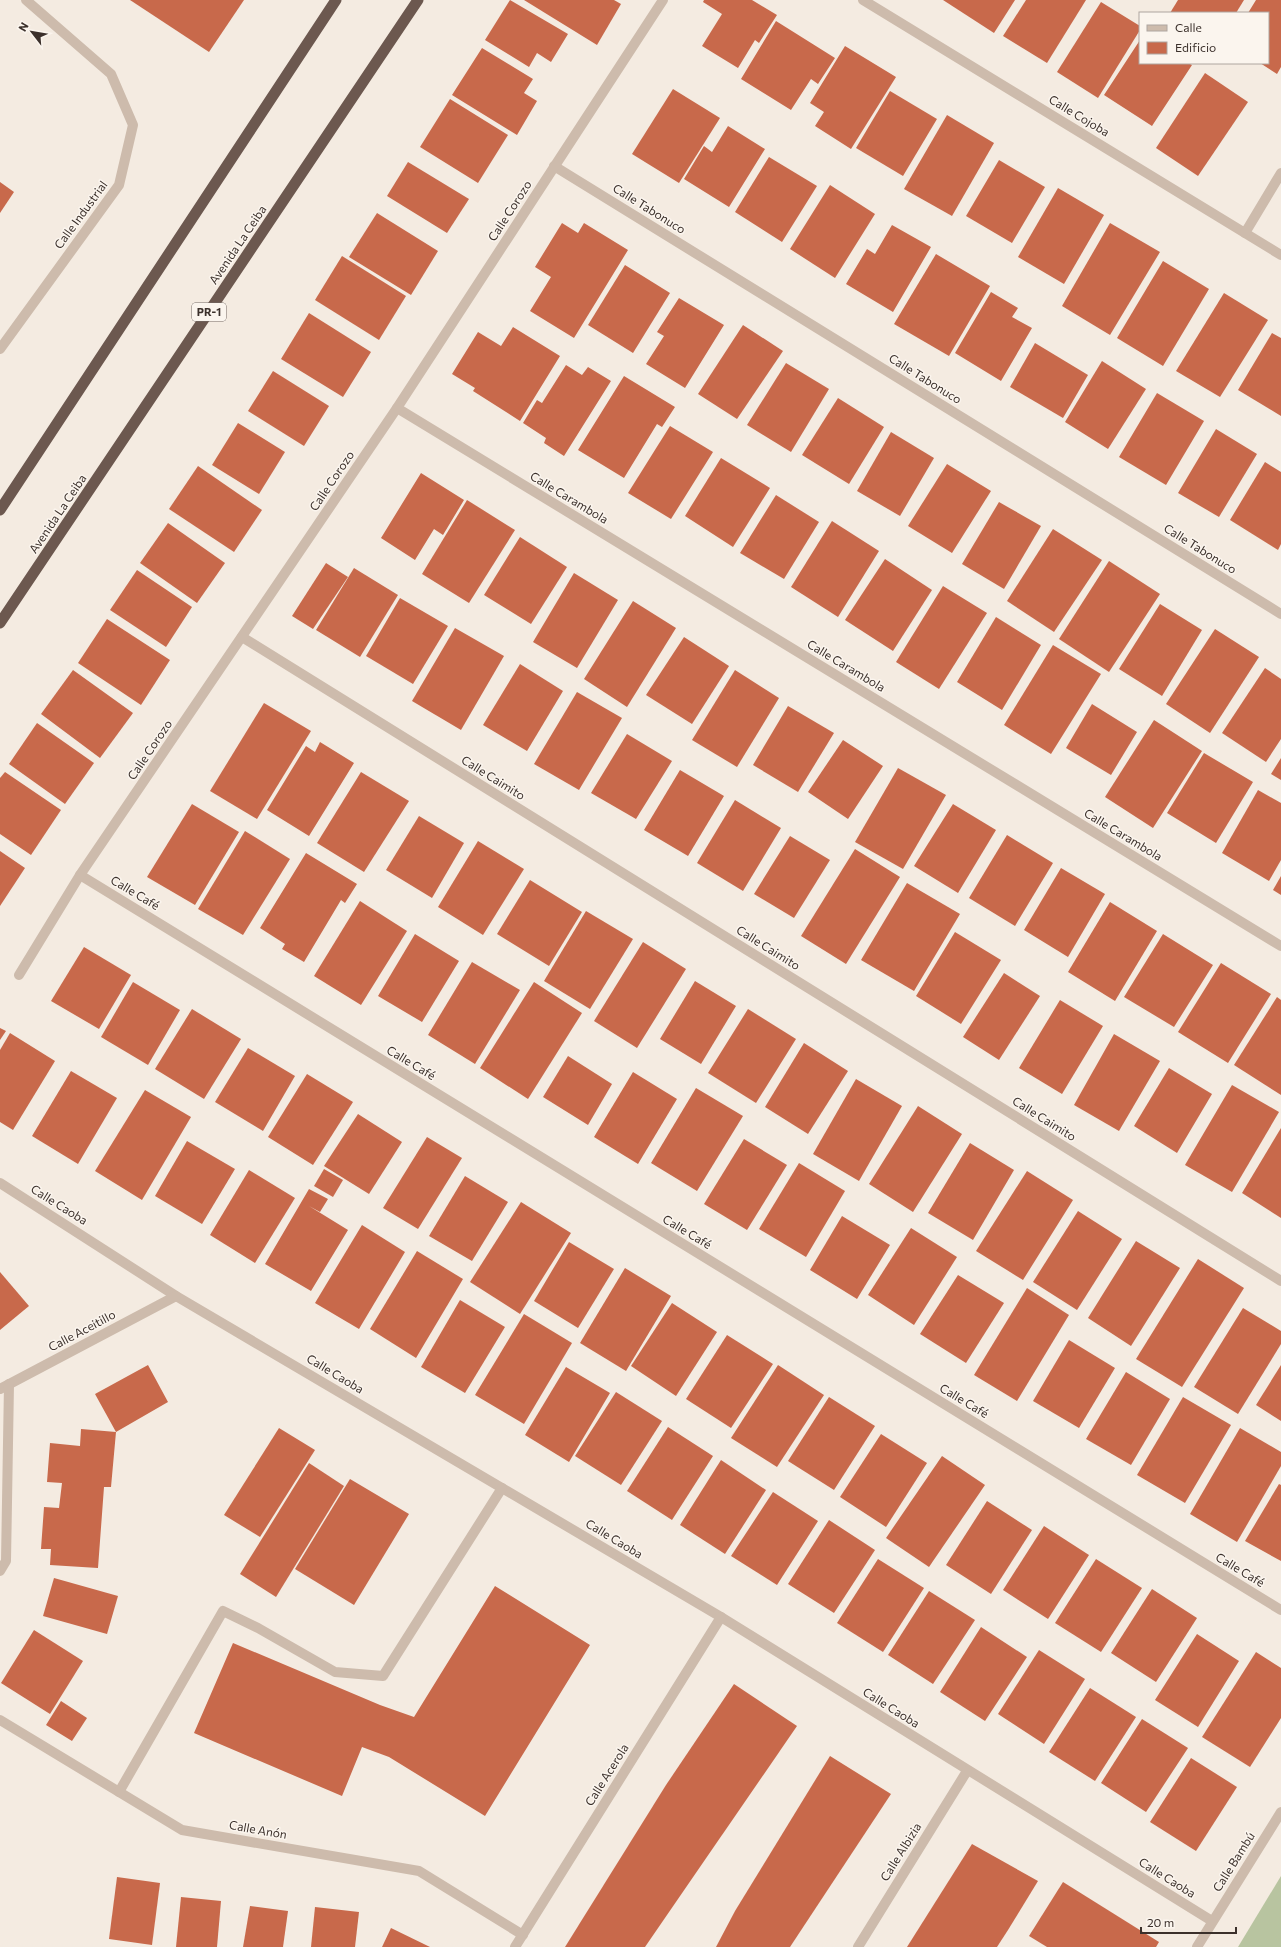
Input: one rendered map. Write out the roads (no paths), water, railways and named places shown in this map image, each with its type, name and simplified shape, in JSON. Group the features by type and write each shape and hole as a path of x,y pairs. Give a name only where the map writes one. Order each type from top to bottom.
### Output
{"highway":[{"path":"0,510 336,0"},
{"name":"Avenida La Ceiba","path":"0,623 418,0"}],"street":[{"name":"Calle Industrial","path":"0,349 119,185 132,125 111,74 26,0"},
{"name":"Calle Corozo","path":"19,975 80,875 397,408 663,0"},
{"name":"Calle Cojoba","path":"863,0 1281,255"},
{"name":"Calle Tabonuco","path":"554,166 1281,614"},
{"path":"1245,233 1281,172"},
{"name":"Calle Carambola","path":"397,408 1281,946"},
{"name":"Calle Caimito","path":"242,638 1281,1281"},
{"name":"Calle Café","path":"80,875 1281,1610"},
{"name":"Calle Caoba","path":"0,1183 176,1296 721,1617 967,1771 1212,1921"},
{"name":"Calle Aceitillo","path":"5,1387 176,1296"},
{"path":"0,1571 6,1561 5,1387"},
{"path":"119,1792 223,1612 258,1628 334,1672 383,1676 502,1488"},
{"name":"Calle Acerola","path":"515,1947 721,1617"},
{"name":"Calle Anón","path":"0,1720 182,1830 419,1871 523,1935"},
{"name":"Calle Albizia","path":"858,1947 967,1771"},
{"name":"Calle Bambú","path":"1197,1947 1281,1812"}]}
